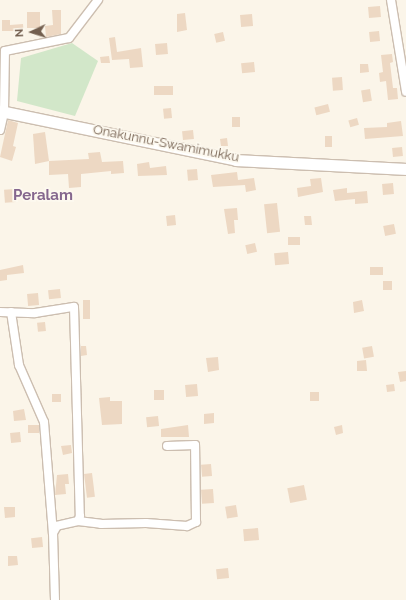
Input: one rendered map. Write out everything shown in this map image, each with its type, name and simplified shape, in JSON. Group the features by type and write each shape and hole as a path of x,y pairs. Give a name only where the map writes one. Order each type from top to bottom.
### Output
{"street":[{"path":"0,130 2,112 3,50 69,38 98,0"},
{"path":"391,0 406,92"},
{"name":"Onakunnu-Swamimukku","path":"2,112 236,160 406,169"},
{"path":"0,312 35,313 74,307 79,400 80,516 78,521"},
{"path":"11,312 19,365 44,422 53,532 55,600"},
{"path":"53,532 57,526 78,521 101,524 146,523 187,526 196,522 195,445 167,446"}],"green space":[{"path":"72,43 98,61 75,116 17,101 21,58"}],"building":[{"path":"380,6 381,17 369,18 368,7"},
{"path":"52,10 61,10 61,34 46,37 45,26 53,25"},
{"path":"27,12 40,12 40,28 27,28"},
{"path":"185,13 187,30 177,32 177,14"},
{"path":"252,14 253,26 241,27 240,15"},
{"path":"2,20 10,20 10,25 23,24 24,36 15,36 14,31 2,31"},
{"path":"379,31 380,41 370,42 369,32"},
{"path":"223,32 225,41 216,43 214,34"},
{"path":"115,37 117,52 141,48 143,67 130,68 129,59 112,60 109,38"},
{"path":"167,43 168,54 156,55 155,44"},
{"path":"392,54 393,62 390,63 393,88 397,88 398,99 388,100 386,81 380,82 379,73 383,72 381,55"},
{"path":"109,56 110,63 101,63 100,57"},
{"path":"254,62 255,72 242,73 241,63"},
{"path":"360,64 368,64 369,72 360,73"},
{"path":"342,77 343,90 333,91 332,78"},
{"path":"154,86 173,86 173,95 154,95"},
{"path":"370,89 372,101 363,102 361,90"},
{"path":"328,104 330,112 316,115 314,107"},
{"path":"171,108 172,118 164,119 163,109"},
{"path":"232,117 240,117 240,127 232,127"},
{"path":"357,118 359,125 350,127 348,120"},
{"path":"8,120 18,123 13,146 16,147 12,161 0,157"},
{"path":"401,121 403,136 365,139 364,128 387,127 387,123"},
{"path":"193,130 194,139 183,140 182,131"},
{"path":"45,132 49,161 35,164 33,134"},
{"path":"325,136 332,136 332,147 325,147"},
{"path":"227,138 228,146 221,146 220,139"},
{"path":"402,147 403,156 393,157 392,148"},
{"path":"100,152 102,162 123,161 124,173 111,174 111,171 81,174 81,187 69,188 68,174 49,175 49,161 89,159 88,153"},
{"path":"149,162 150,168 166,166 167,175 138,176 137,164"},
{"path":"197,169 198,180 188,181 187,170"},
{"path":"237,172 238,180 254,178 256,190 246,192 245,185 213,187 211,175"},
{"path":"321,178 323,192 298,197 297,188 311,186 310,179"},
{"path":"393,183 394,194 383,195 382,184"},
{"path":"347,188 347,193 367,191 368,203 355,204 355,199 335,201 333,190"},
{"path":"15,189 16,202 5,203 4,190"},
{"path":"277,203 280,232 267,233 264,204"},
{"path":"237,208 238,220 234,220 235,233 228,234 224,209"},
{"path":"175,215 176,225 167,226 166,216"},
{"path":"304,216 311,216 312,225 305,225"},
{"path":"394,224 396,234 385,236 383,226"},
{"path":"288,237 300,237 300,245 288,245"},
{"path":"255,243 257,252 247,254 245,245"},
{"path":"288,252 289,264 275,265 274,253"},
{"path":"23,265 24,273 7,275 7,280 0,281 0,270"},
{"path":"370,267 383,267 383,275 370,275"},
{"path":"383,281 392,281 392,290 383,290"},
{"path":"60,289 61,298 49,299 48,290"},
{"path":"38,293 39,305 28,306 27,294"},
{"path":"83,300 90,300 90,319 83,319"},
{"path":"362,300 364,311 354,313 353,302"},
{"path":"45,322 46,331 38,332 37,323"},
{"path":"81,346 86,346 87,355 81,356"},
{"path":"372,346 374,357 364,359 362,348"},
{"path":"218,357 219,370 208,372 206,358"},
{"path":"366,360 367,371 357,371 357,361"},
{"path":"406,371 406,381 400,382 398,372"},
{"path":"197,384 198,396 186,397 185,385"},
{"path":"394,384 395,391 387,392 386,385"},
{"path":"154,390 164,390 164,400 154,400"},
{"path":"310,392 319,392 319,401 310,401"},
{"path":"52,394 61,394 61,402 52,402"},
{"path":"110,397 110,401 122,401 122,424 102,425 99,398"},
{"path":"24,409 26,420 14,421 13,411"},
{"path":"214,413 214,423 204,424 204,414"},
{"path":"158,416 159,426 147,427 146,417"},
{"path":"28,425 39,425 39,433 28,433"},
{"path":"188,425 189,437 161,437 161,429"},
{"path":"342,425 343,433 336,435 334,427"},
{"path":"20,432 21,442 11,443 10,433"},
{"path":"71,445 72,453 63,455 61,446"},
{"path":"211,464 212,476 202,477 201,465"},
{"path":"92,473 95,497 87,498 84,474"},
{"path":"68,474 69,484 65,484 66,494 55,495 57,475"},
{"path":"304,485 307,500 290,503 287,488"},
{"path":"213,489 214,503 202,504 201,490"},
{"path":"236,505 238,517 227,519 225,507"},
{"path":"4,507 15,507 15,517 5,518"},
{"path":"258,528 259,540 244,541 243,529"},
{"path":"42,537 43,547 32,548 31,538"},
{"path":"8,556 17,556 18,565 8,566"},
{"path":"228,568 229,578 217,579 216,569"}],"district":[{"name":"Peralam","path":"43,196"}]}
